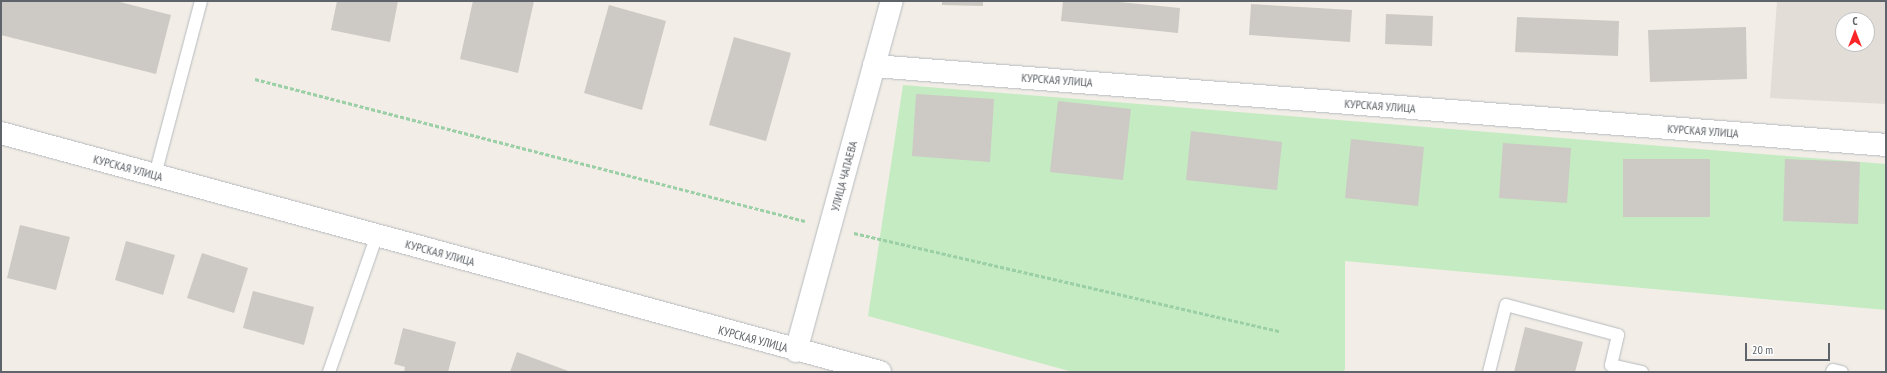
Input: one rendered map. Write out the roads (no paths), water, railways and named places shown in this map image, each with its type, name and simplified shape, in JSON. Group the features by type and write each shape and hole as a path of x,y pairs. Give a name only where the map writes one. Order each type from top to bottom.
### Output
{"street":[{"name":"УЛИЦА ЧАПАЕВА","path":"796,351 892,1"},
{"name":"КУРСКАЯ УЛИЦА","path":"874,66 1886,145"},
{"name":"КУРСКАЯ УЛИЦА","path":"1,133 796,351 880,372"}],"lane":[{"path":"155,175 201,1"},
{"path":"330,372 377,235"},
{"path":"1489,372 1506,306 1618,335 1611,365 1642,372"},
{"path":"1832,372 1833,370 1842,372"}]}
